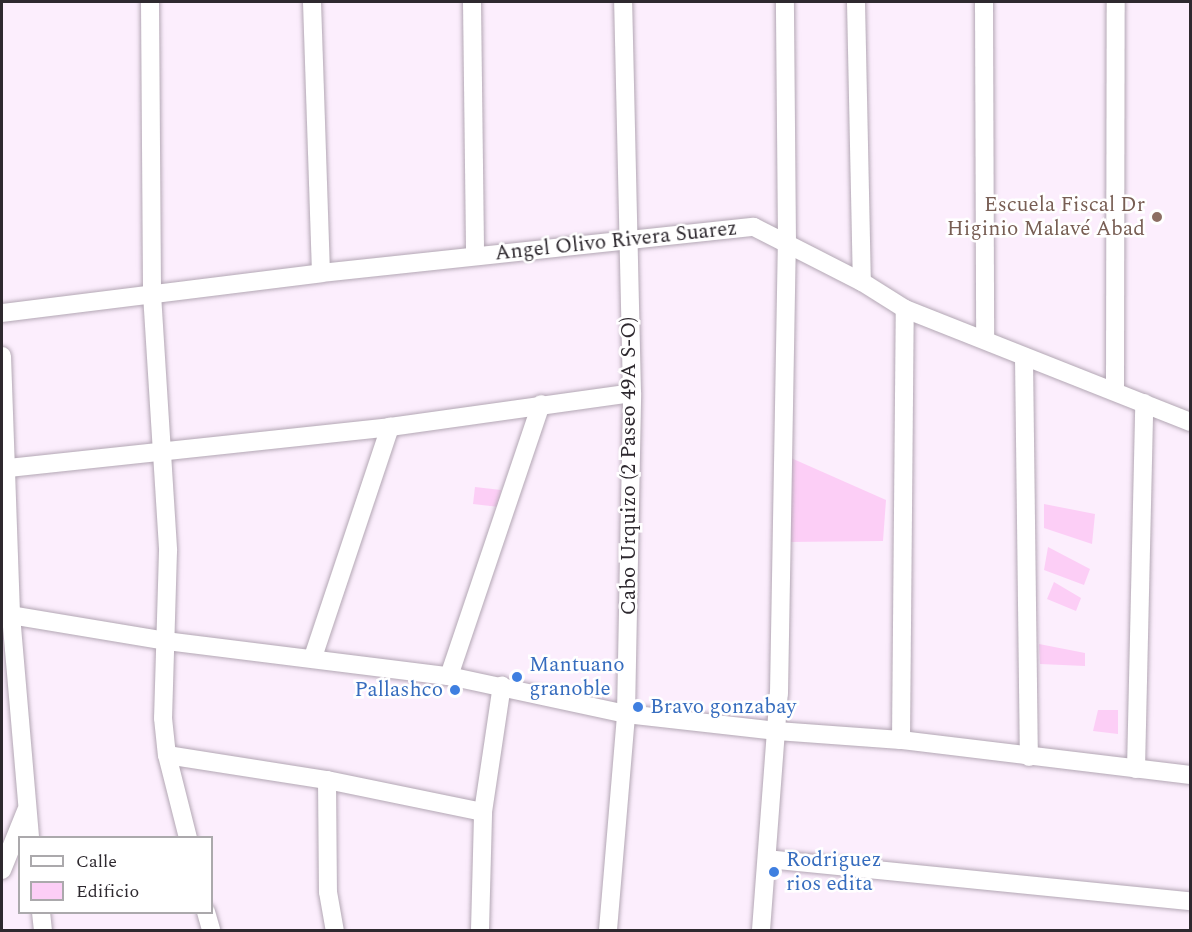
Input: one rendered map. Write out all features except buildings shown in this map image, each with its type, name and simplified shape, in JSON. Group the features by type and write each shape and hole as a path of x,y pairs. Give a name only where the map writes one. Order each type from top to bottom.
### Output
{"street":[{"path":"150,2 152,294 168,551 163,718 167,755 188,836"},
{"path":"312,2 321,273"},
{"path":"472,2 475,256"},
{"name":"Cabo Urquizo (2 Paseo 49A S-O)","path":"608,930 626,714 632,393 623,2"},
{"path":"761,930 777,732 787,242 785,2"},
{"path":"856,2 862,282"},
{"path":"984,2 985,339"},
{"path":"1115,390 1116,2"},
{"name":"Angel Olivo Rivera Suarez","path":"2,313 321,273 754,227 862,282 905,309 985,339 1024,358 1115,390 1191,422"},
{"path":"902,740 905,309"},
{"path":"2,356 8,468 11,615 30,836"},
{"path":"1024,358 1029,757"},
{"path":"8,468 390,427 632,393"},
{"path":"1136,769 1144,403"},
{"path":"449,676 541,404"},
{"path":"313,657 390,427"},
{"path":"11,615 166,641 313,657 449,676 502,685 626,714 777,732 902,740 1191,775"},
{"path":"480,930 483,812 502,685"},
{"path":"167,755 327,780 483,812"},
{"path":"327,780 328,892 334,930"},
{"path":"2,870 26,811"},
{"path":"767,859 1191,901"},
{"path":"41,914 44,930"},
{"path":"207,914 211,930"}],"place":[{"name":"Escuela Fiscal Dr Higinio Malavé Abad","path":"1157,217"},
{"name":"Mantuano granoble","path":"517,677"},
{"name":"Pallashco","path":"455,690"},
{"name":"Bravo gonzabay","path":"638,707"},
{"name":"Rodriguez rios edita","path":"774,872"}]}
